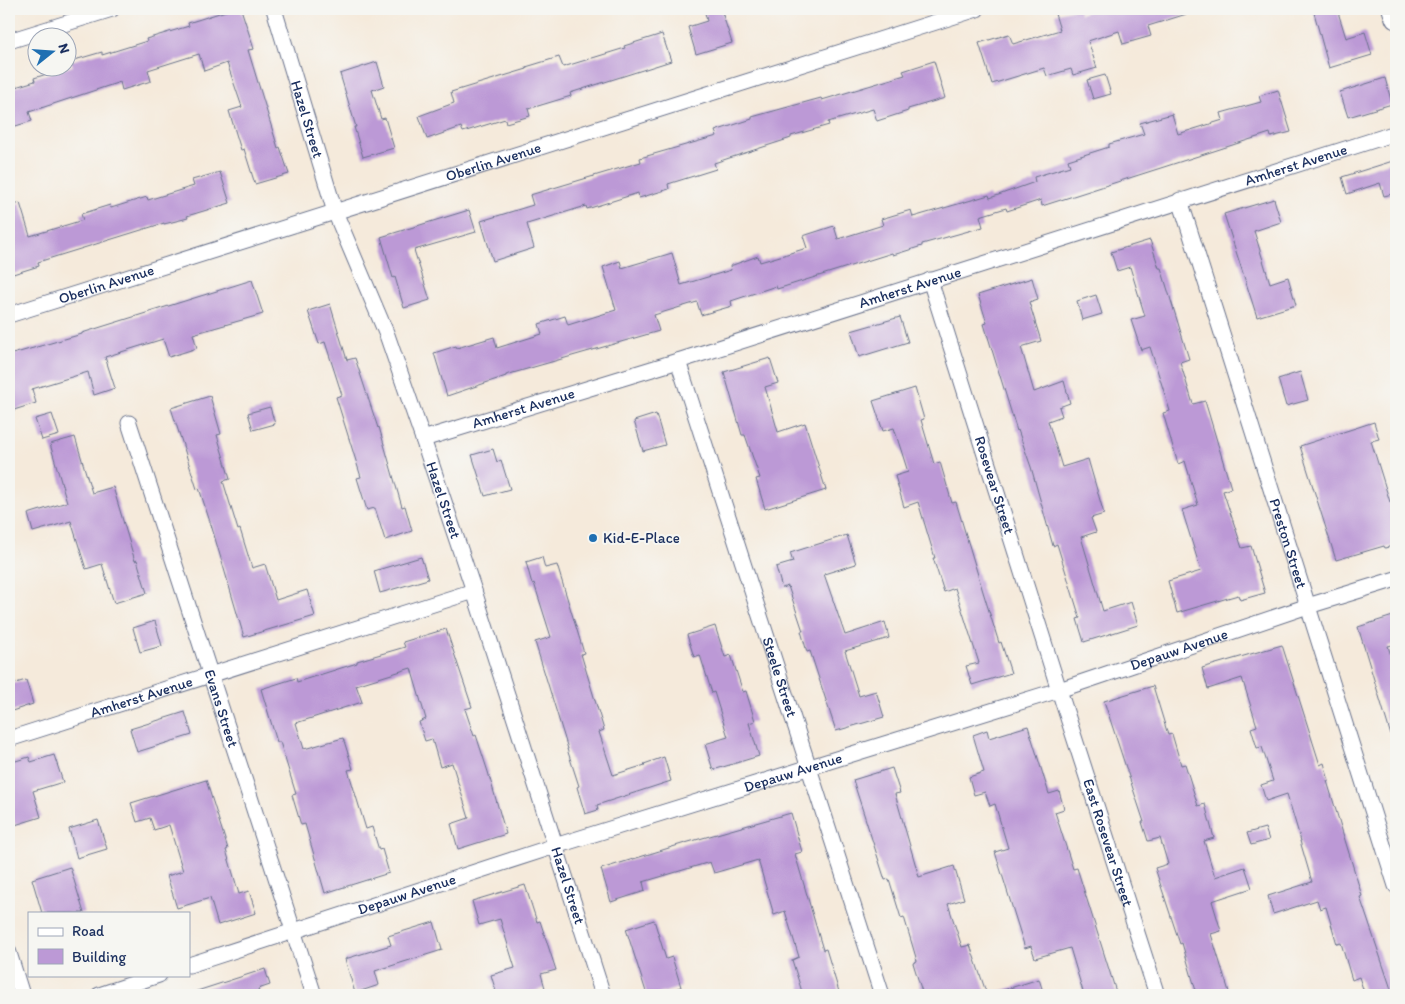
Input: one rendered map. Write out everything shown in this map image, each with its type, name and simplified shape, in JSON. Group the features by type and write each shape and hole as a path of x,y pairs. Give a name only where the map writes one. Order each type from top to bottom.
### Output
{"street":[{"path":"9,41 112,9"},
{"name":"Hazel Street","path":"274,9 335,212 387,334 423,439 474,591 603,995"},
{"name":"Oberlin Avenue","path":"9,315 977,9"},
{"path":"1393,9 1396,18"},
{"name":"Amherst Avenue","path":"423,439 1396,133"},
{"name":"Preston Street","path":"1180,200 1396,886"},
{"name":"Rosevear Street","path":"930,280 1059,690"},
{"name":"Steele Street","path":"678,360 882,995"},
{"name":"Evans Street","path":"129,423 314,995"},
{"name":"Depauw Avenue","path":"190,965 555,846 1059,690 1308,606 1396,579"},
{"name":"Amherst Avenue","path":"9,739 474,591"},
{"name":"East Rosevear Street","path":"1059,690 1157,995"},
{"path":"9,953 22,995"},
{"path":"98,995 156,976"}],"building":[{"path":"232,9 241,9 254,49 248,50 278,148 280,147 289,174 255,184 244,149 241,150 229,111 242,107 227,63 204,71 199,54 148,70 151,81 122,90 120,82 29,112 32,121 9,128 9,89 35,81 34,78 78,78 78,59 102,52 102,55 147,41 146,39 189,26 188,23"},
{"path":"704,9 721,9 732,43 696,54 688,27 707,21"},
{"path":"1079,9 1080,14 1097,9 1193,9 1193,12 1148,26 1151,36 1123,44 1119,31 1088,41 1097,68 1073,75 1071,69 1047,76 1044,68 992,84 979,43 1009,34 1013,44 1060,30 1055,14"},
{"path":"1313,9 1337,9 1346,38 1365,32 1372,55 1329,68"},
{"path":"662,34 671,61 570,93 571,96 528,109 530,116 506,123 505,119 463,132 461,127 427,139 419,116 454,103 451,92 527,69 526,67 559,57 563,67 625,48 624,46"},
{"path":"934,61 945,98 877,121 873,109 828,122 829,125 714,163 716,169 668,184 669,189 639,198 638,193 587,209 586,206 527,224 534,248 493,261 481,221 533,205 530,195 641,162 640,158 717,136 715,131 752,119 752,117 821,98 822,100 905,75 903,71"},
{"path":"377,62 384,86 372,90 381,119 385,118 394,148 363,157 340,74"},
{"path":"1105,75 1111,94 1093,99 1087,80"},
{"path":"1385,78 1392,104 1348,117 1340,92"},
{"path":"1278,90 1291,132 1271,137 1270,133 1042,206 1041,200 1007,211 1006,208 980,216 983,227 777,289 776,286 731,301 732,306 701,315 697,302 654,315 659,331 506,375 447,396 434,353 494,337 497,348 542,334 539,324 565,316 568,325 616,310 603,267 620,261 622,268 672,253 681,285 731,270 730,266 758,256 760,262 807,248 803,236 834,226 838,239 883,225 881,219 911,210 913,217 989,195 990,198 1035,182 1034,177 1070,166 1068,160 1109,147 1109,144 1144,134 1140,123 1172,114 1178,134 1223,120 1221,113 1261,102 1259,96"},
{"path":"1396,160 1396,193 1384,196 1380,183 1347,194 1342,177"},
{"path":"220,172 230,203 187,216 188,218 164,223 38,262 39,266 13,274 9,259 9,207 20,203 30,236 83,220 81,214 110,205 111,208 147,197 148,200 194,186 192,180"},
{"path":"1274,199 1281,222 1254,231 1270,283 1288,277 1296,305 1257,317 1224,214"},
{"path":"469,210 476,232 414,250 430,300 404,308 381,237"},
{"path":"1150,240 1159,268 1161,268 1189,359 1180,362 1193,404 1205,401 1231,488 1223,491 1242,548 1251,546 1265,593 1240,600 1238,595 1177,613 1168,581 1201,571 1182,510 1198,505 1185,461 1178,464 1163,413 1170,411 1150,347 1141,350 1131,320 1145,316 1130,267 1117,271 1111,252"},
{"path":"1032,278 1038,299 1029,302 1041,341 1021,347 1034,392 1064,381 1070,403 1059,407 1062,416 1048,421 1062,467 1088,459 1104,514 1091,518 1096,532 1081,537 1103,611 1131,602 1138,625 1084,642 1077,619 1080,618 1057,544 1053,546 1031,467 1017,431 984,324 987,323 978,295"},
{"path":"252,280 263,314 193,334 197,348 169,357 163,339 105,357 115,388 94,395 88,372 32,389 36,403 14,410 9,391 9,355"},
{"path":"1096,295 1102,314 1082,320 1077,301"},
{"path":"330,304 347,360 355,358 379,427 402,507 405,506 412,531 385,540 375,508 367,510 357,478 361,477 336,397 342,395 325,342 319,344 308,311"},
{"path":"900,317 908,342 859,357 851,331"},
{"path":"770,358 778,383 765,387 778,432 805,423 826,490 765,509 756,479 760,478 745,435 742,435 724,372"},
{"path":"1300,372 1308,400 1286,406 1278,379"},
{"path":"915,388 924,419 921,420 934,464 940,462 952,503 956,502 999,643 1001,642 1011,673 972,685 966,666 979,663 955,588 944,592 918,502 904,507 895,476 908,472 894,428 883,431 873,401"},
{"path":"210,396 221,434 217,435 230,479 223,481 252,568 265,564 276,600 307,590 315,616 244,637 212,528 199,488 197,489 171,408"},
{"path":"270,407 275,424 253,430 248,413"},
{"path":"52,414 59,435 42,440 35,419"},
{"path":"656,414 665,445 643,451 634,421"},
{"path":"1374,422 1379,439 1371,441 1390,502 1396,500 1396,545 1385,548 1384,546 1336,560 1300,446"},
{"path":"75,437 92,493 113,487 135,561 137,560 147,593 114,603 102,564 86,569 71,521 33,532 28,514 67,502 50,444"},
{"path":"493,449 497,462 501,460 510,489 485,496 472,455"},
{"path":"847,535 856,564 824,574 845,635 885,622 889,638 845,651 859,696 876,691 884,717 836,731 810,651 807,652 801,631 803,631 788,586 782,588 776,567 793,562 790,553"},
{"path":"421,557 428,579 380,593 374,571"},
{"path":"542,557 545,568 557,565 584,653 581,654 604,730 599,732 613,775 664,757 671,781 597,805 598,810 585,814 577,787 579,786 535,642 551,637 526,562"},
{"path":"1393,616 1396,627 1396,644 1388,646 1396,672 1396,741 1393,742 1358,627"},
{"path":"155,621 162,646 140,652 133,628"},
{"path":"715,626 725,657 731,655 743,692 746,691 755,721 749,723 759,756 713,770 705,744 728,737 700,655 694,657 687,635"},
{"path":"446,629 472,707 465,709 474,736 476,735 506,834 458,849 451,824 469,818 452,763 440,767 432,739 425,741 419,722 426,719 411,668 356,685 362,702 296,723 304,749 343,738 353,769 348,770 366,829 372,827 379,850 382,849 389,873 325,893 305,824 301,825 292,795 296,794 280,742 277,742 261,689 296,678 297,682 357,663 357,661 405,647 403,642"},
{"path":"1282,645 1320,765 1324,763 1329,781 1327,781 1362,896 1360,897 1393,995 1365,995 1359,977 1352,980 1341,943 1337,944 1326,907 1320,909 1317,900 1273,914 1268,896 1312,882 1301,841 1287,794 1266,801 1261,785 1273,781 1262,747 1257,748 1251,728 1257,726 1242,678 1208,689 1202,668"},
{"path":"26,680 33,704 9,712 9,685"},
{"path":"1153,686 1168,735 1172,734 1181,765 1185,764 1198,806 1205,804 1214,838 1204,841 1215,877 1245,867 1252,888 1212,901 1221,931 1211,934 1230,995 1198,995 1196,991 1182,943 1180,944 1155,868 1168,864 1160,838 1148,841 1142,822 1144,822 1104,701"},
{"path":"185,712 192,735 137,752 130,729"},
{"path":"1028,726 1049,794 1059,791 1064,809 1055,812 1073,869 1077,868 1117,995 1084,995 1070,948 1035,958 1031,946 1025,948 995,852 1008,848 995,804 990,806 985,792 974,795 969,777 984,772 973,735 987,730 989,738"},
{"path":"54,755 63,782 33,791 41,817 15,825 9,805 9,763 29,757 31,762"},
{"path":"892,768 900,793 895,794 919,877 954,866 964,899 948,904 962,947 970,945 987,995 923,995 913,963 917,961 904,917 901,918 889,879 885,880 853,780"},
{"path":"206,780 228,849 226,850 239,894 249,891 256,913 218,925 210,898 177,908 167,876 183,871 169,825 154,830 150,818 137,822 131,803"},
{"path":"791,813 802,852 795,854 823,950 826,949 840,995 803,995 792,960 799,957 785,911 774,915 758,860 714,873 710,862 643,882 645,891 611,902 601,869"},
{"path":"98,820 107,849 77,858 69,829"},
{"path":"1265,828 1269,840 1251,845 1247,833"},
{"path":"70,867 84,912 42,912 32,879"},
{"path":"525,885 537,922 540,921 556,970 541,974 545,988 521,995 497,995 491,975 515,968 500,919 479,925 472,901"},
{"path":"654,920 666,959 672,957 681,987 656,995 647,995 626,929"},
{"path":"434,922 442,950 375,971 379,985 355,993 345,959 391,945 388,936"},
{"path":"265,969 270,985 258,989 260,995 194,995 194,992"},
{"path":"1039,979 1044,995 997,995 997,992"}],"place":[{"name":"Kid-E-Place","path":"593,538"}]}
